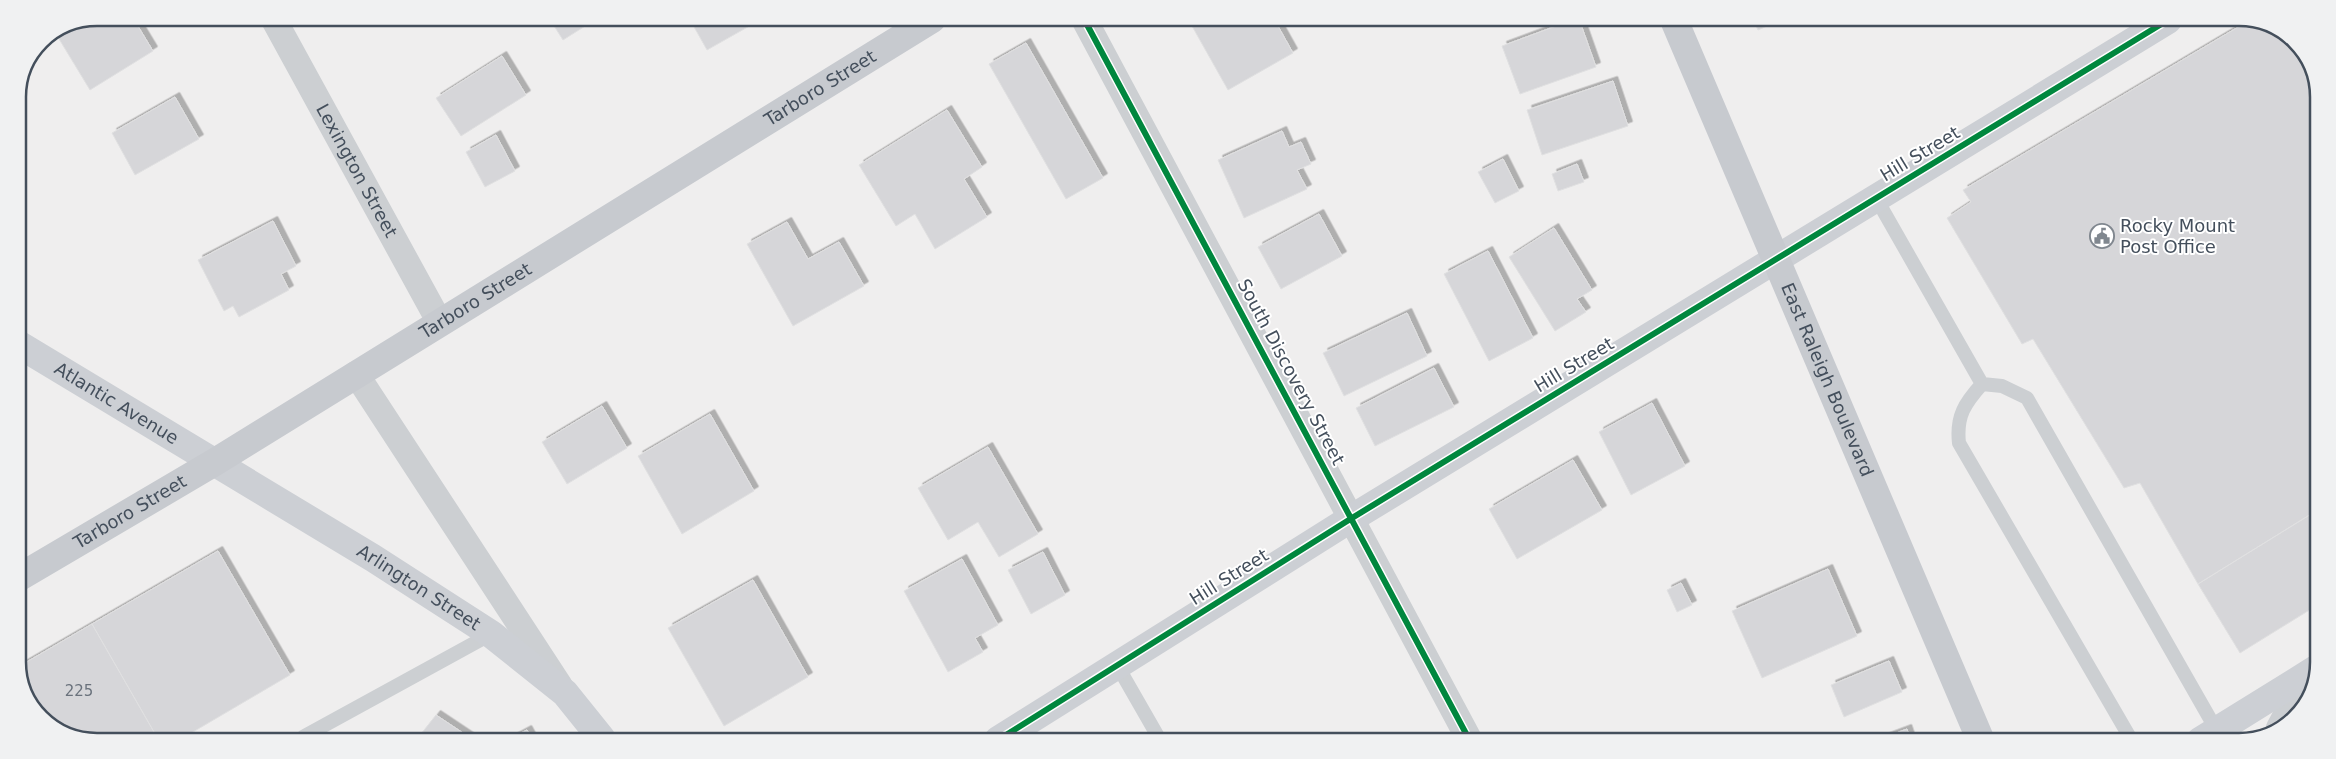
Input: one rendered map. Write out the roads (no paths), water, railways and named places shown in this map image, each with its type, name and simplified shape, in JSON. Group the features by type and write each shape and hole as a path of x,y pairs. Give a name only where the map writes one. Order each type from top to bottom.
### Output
{"main road":[{"name":"Tarboro Street","path":"26,573 215,462 921,26"},
{"name":"East Raleigh Boulevard","path":"1677,26 1978,733"}],"street":[{"name":"Lexington Street","path":"277,26 440,322"},
{"name":"South Discovery Street","path":"1088,26 1466,733"},
{"name":"Hill Street","path":"1009,733 1352,518 2158,26"},
{"name":"Atlantic Avenue","path":"26,349 215,462"},
{"path":"356,374 565,693"},
{"name":"Arlington Street","path":"215,462 373,558 491,634 565,693 597,733"},
{"path":"2214,733 2308,674"},
{"path":"2288,713 2307,681"}],"lane":[{"path":"1876,198 1982,384"},
{"path":"1982,384 2002,386 2027,398 2207,733"},
{"path":"1982,384 1962,411 1957,427 1959,442 2127,733"},
{"path":"310,733 491,634"},
{"path":"1117,665 1156,733"}],"place":[{"name":"Rocky Mount Post Office","path":"2102,236"}]}
